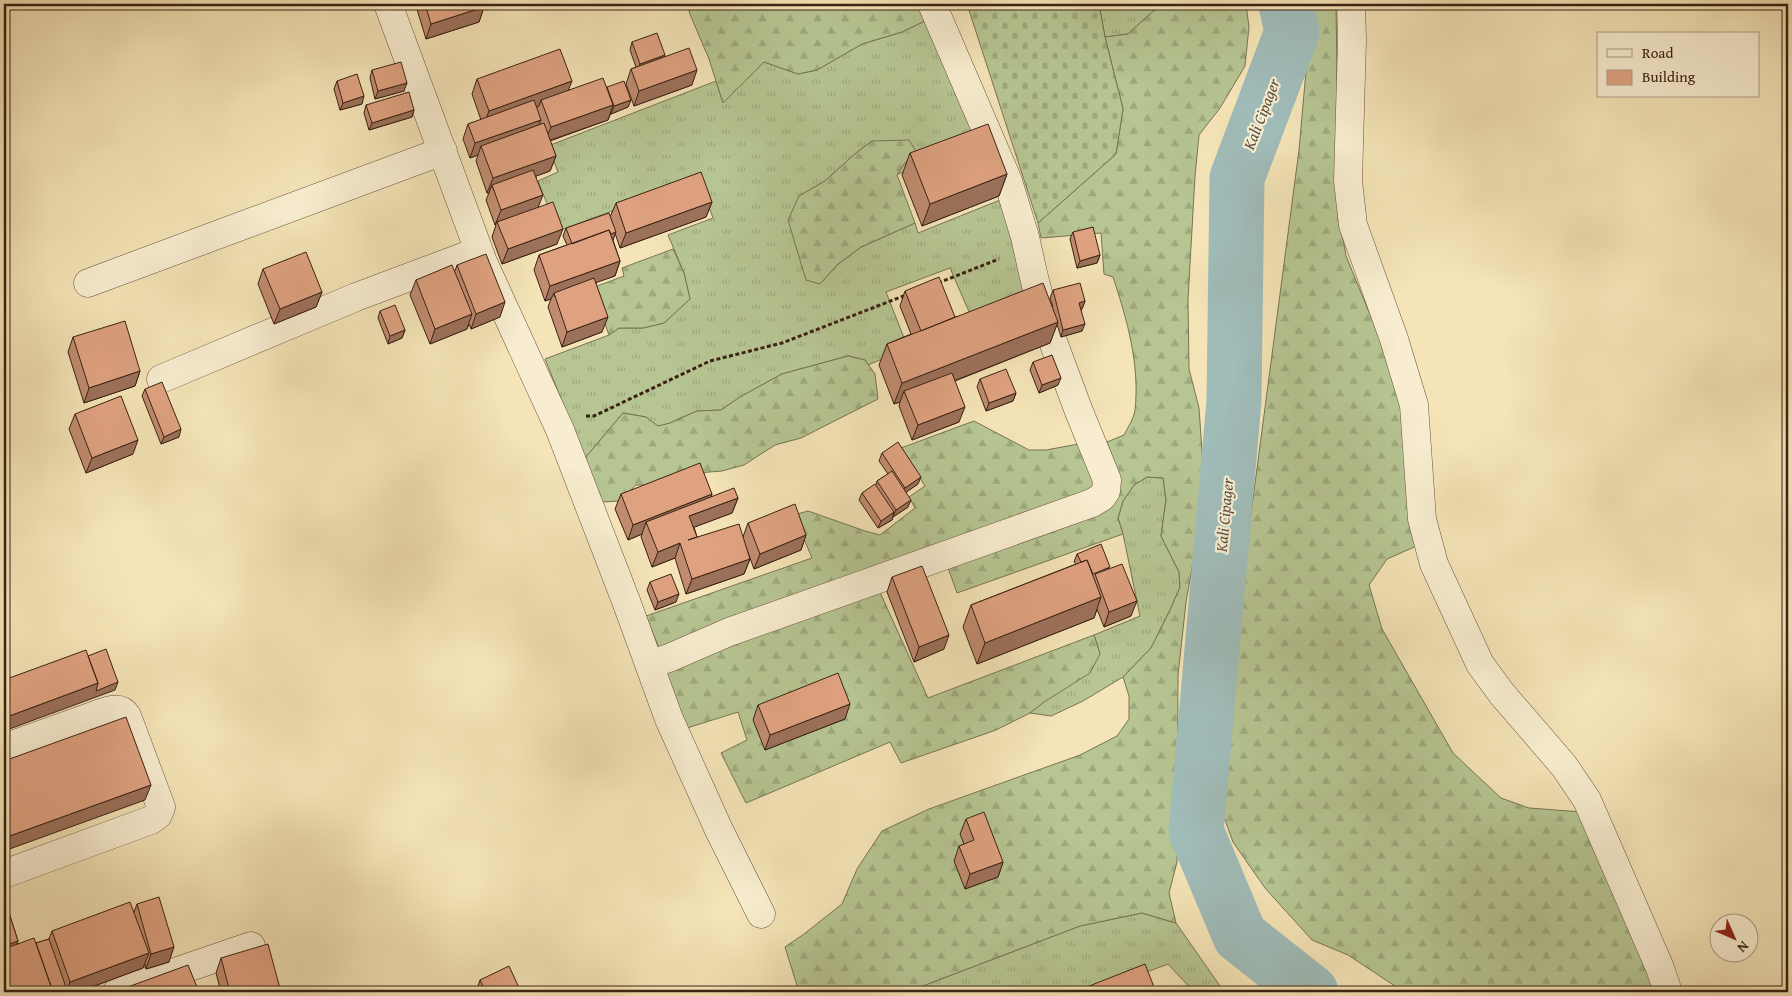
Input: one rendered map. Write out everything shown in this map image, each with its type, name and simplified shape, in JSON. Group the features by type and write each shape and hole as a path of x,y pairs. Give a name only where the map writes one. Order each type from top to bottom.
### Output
{"street":[{"path":"388,4 479,252 554,418 650,664 669,718 719,830 761,914"},
{"path":"650,664 669,658 729,632 1092,503 1102,498 1106,491 1107,480 1045,320 1032,273 1028,248 1008,181 932,4"},
{"path":"1351,4 1352,40 1348,181 1352,225 1394,339 1414,405 1422,519 1434,564 1480,664 1502,694 1564,766 1587,800 1660,968 1668,992"},
{"path":"88,283 442,151"},
{"path":"160,379 356,297 479,252"},
{"path":"4,748 104,712 119,709 124,711 127,716 161,807 158,815 151,820 4,874"},
{"path":"117,992 251,946"}],"path":[{"path":"937,283 1028,248"},
{"path":"554,418 594,416 710,361 782,343 910,294"}],"green space":[{"path":"692,4 922,4 927,20 902,32 862,44 817,70 798,74 764,62 723,103 709,59 689,12"},
{"path":"967,4 1099,4 1105,37 1123,109 1116,154 1038,223"},
{"path":"1099,4 1161,4 1128,34 1105,37"},
{"path":"1161,4 1246,4 1249,27 1245,66 1220,108 1199,135 1195,176 1188,300 1189,369 1199,408 1205,494 1186,602 1178,675 1177,862 1169,893 1176,923 1142,913 1080,926 907,992 799,992 785,947 842,904 857,869 882,831 929,809 1080,755 1117,736 1129,719 1129,696 1123,677 1151,648 1180,587 1179,572 1161,536 1166,500 1163,478 1147,477 1134,485 1123,501 1118,518 1123,534 957,593 947,565 1111,504 1115,464 1107,442 1124,435 1135,410 1136,376 1134,359 1123,309 1113,277 1104,274 1101,233 1041,238 1038,223 1116,154 1123,109 1105,37 1128,34"},
{"path":"1307,4 1336,4 1339,217 1346,256 1405,406 1419,545 1387,559 1369,585 1382,629 1453,753 1501,798 1529,808 1582,812 1657,992 1404,992 1348,955 1312,940 1265,888 1233,842 1217,798 1218,722 1246,552 1299,150 1309,37"},
{"path":"927,20 976,140 896,175 904,164 917,153 872,141 825,181 799,196 820,284 837,265 861,247 915,223 918,233 1000,200 1031,298 973,321 950,268 886,292 908,348 868,365 865,360 848,356 782,374 740,397 721,410 697,411 658,427 646,417 623,413 585,458 545,359 609,335 619,328 643,328 664,323 690,299 684,273 668,235 713,218 699,179 558,231 538,181 558,172 548,146 716,81 723,103 764,62 798,74 817,70 862,44 902,32"},
{"path":"909,140 917,153 904,164 897,175 915,223 861,247 837,265 820,284 806,280 788,220 799,196 825,181 872,141"},
{"path":"673,249 684,273 690,299 664,323 643,328 619,328 609,335 592,288 624,276 622,268"},
{"path":"848,356 865,360 875,374 878,399 801,438 775,445 744,465 722,471 697,473 658,485 636,485 619,501 602,502 585,458 623,413 646,417 658,426 670,423 697,411 721,410 740,397 782,374"},
{"path":"974,421 1029,450 1046,450 1084,443 1097,476 1096,494 659,648 646,616 812,558 794,515 808,511 880,535 915,508 909,497 925,486 901,448"},
{"path":"1147,477 1163,478 1166,500 1161,536 1179,572 1180,587 1170,610 1151,648 1123,677 1083,701 1051,716 1030,713 1100,654 1094,635 1140,616 1118,518 1123,501 1134,485"},
{"path":"878,588 928,698 1094,635 1100,654 1090,673 1030,713 996,730 901,763 890,742 746,803 721,753 747,740 738,712 687,728 663,671"},
{"path":"1142,913 1176,923 1220,986 1227,992 1194,992 1168,964 1094,992 907,992 1080,926"}],"building":[{"path":"425,4 483,4 484,7 431,24"},
{"path":"657,33 665,55 640,64 632,42"},
{"path":"689,48 697,70 639,91 631,69"},
{"path":"560,49 572,81 489,111 477,79"},
{"path":"401,62 407,83 378,91 372,70"},
{"path":"357,74 364,96 343,103 337,81"},
{"path":"603,78 613,105 551,127 541,100"},
{"path":"624,81 631,100 614,106 607,87"},
{"path":"409,92 414,110 372,123 366,105"},
{"path":"534,100 541,120 475,143 468,124"},
{"path":"544,123 556,156 493,178 481,146"},
{"path":"988,124 1007,174 930,204 910,153"},
{"path":"533,170 543,195 501,210 492,185"},
{"path":"701,172 712,202 626,233 616,203"},
{"path":"553,202 563,229 508,249 497,222"},
{"path":"609,213 616,232 611,234 609,230 572,244 566,228"},
{"path":"1093,227 1100,255 1080,261 1073,232"},
{"path":"609,230 620,261 550,286 539,255"},
{"path":"306,252 322,292 280,309 263,269"},
{"path":"486,254 505,302 476,314 457,265"},
{"path":"452,265 472,314 435,329 416,280"},
{"path":"939,277 955,317 921,331 905,291"},
{"path":"594,278 608,317 567,332 554,293"},
{"path":"1043,283 1058,322 902,383 887,344"},
{"path":"1080,283 1085,301 1079,303 1085,324 1063,330 1053,290"},
{"path":"395,305 405,330 390,336 380,311"},
{"path":"125,321 140,371 89,388 73,337"},
{"path":"1052,355 1061,378 1042,385 1033,362"},
{"path":"1006,369 1016,393 989,403 980,379"},
{"path":"952,373 965,407 918,425 904,391"},
{"path":"162,382 181,429 164,437 145,389"},
{"path":"121,396 138,440 92,458 75,414"},
{"path":"898,442 921,477 905,488 882,453"},
{"path":"700,463 712,494 633,525 621,494"},
{"path":"892,471 911,500 896,510 877,481"},
{"path":"875,484 894,512 881,521 862,493"},
{"path":"734,488 738,498 689,516 697,537 688,540 739,524 750,559 692,579 680,543 658,552 646,522"},
{"path":"795,504 806,535 760,554 748,523"},
{"path":"1101,544 1110,567 1093,574 1087,560 1081,562 1077,554"},
{"path":"1087,560 1101,597 985,643 971,605"},
{"path":"1122,564 1137,601 1109,612 1095,574"},
{"path":"922,566 949,635 919,647 892,577"},
{"path":"671,574 679,594 658,602 650,582"},
{"path":"106,649 118,682 96,691 98,683 88,656"},
{"path":"86,650 98,683 4,718 4,680"},
{"path":"838,673 850,704 770,735 758,705"},
{"path":"126,717 151,785 4,838 4,761"},
{"path":"984,812 1003,862 970,874 959,846 974,840 966,819"},
{"path":"4,897 18,941 4,946"},
{"path":"159,897 174,947 151,954 137,904"},
{"path":"130,902 149,953 70,982 52,931"},
{"path":"34,938 52,989 43,992 4,992 4,949"},
{"path":"49,939 67,990 60,992 51,992 52,989 36,943"},
{"path":"268,944 281,992 230,992 221,958"},
{"path":"1145,964 1156,992 1074,992"},
{"path":"188,965 199,992 114,992"},
{"path":"509,966 521,992 486,992 480,980"}],"waterway":[{"name":"Kali Cipager","path":"1286,4 1292,32 1237,178 1234,401 1196,831 1240,936 1311,992"}]}
